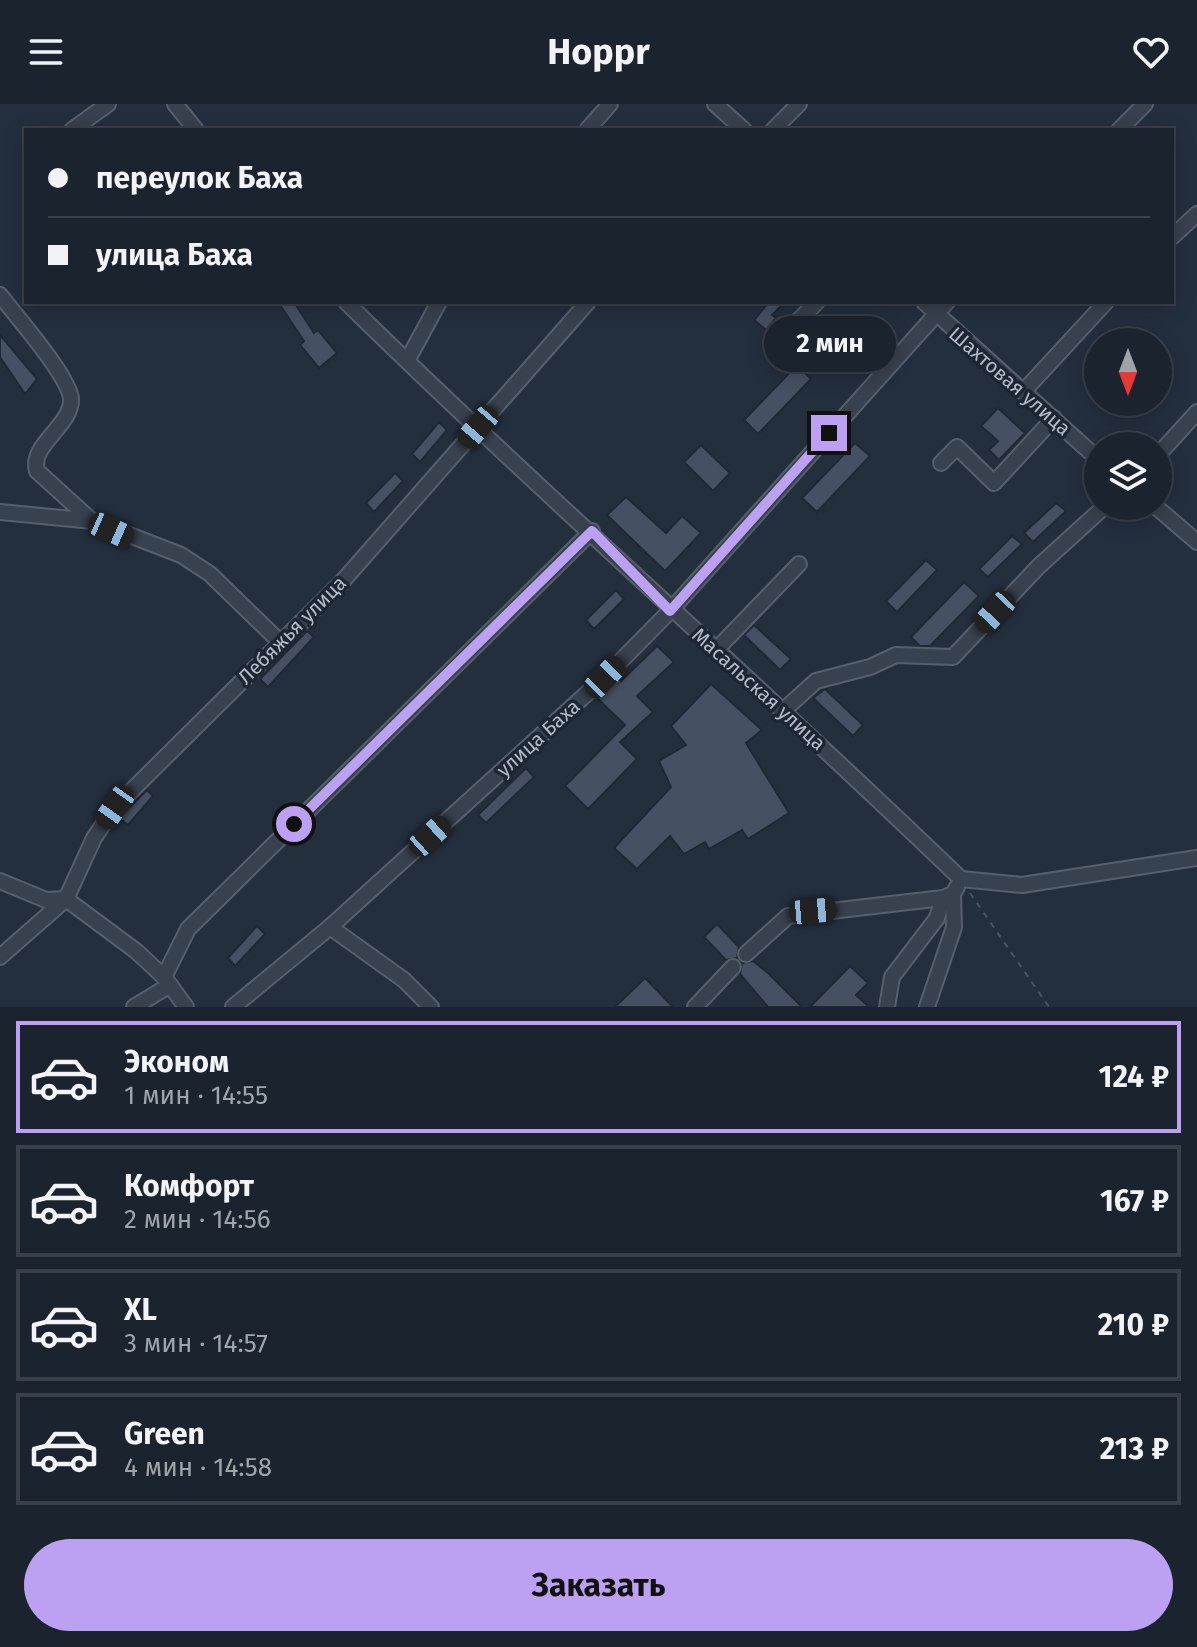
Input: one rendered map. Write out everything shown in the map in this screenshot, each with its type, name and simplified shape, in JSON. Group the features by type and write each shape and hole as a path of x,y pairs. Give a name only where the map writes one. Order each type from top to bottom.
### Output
{"street":[{"path":"75,128 108,104"},
{"path":"175,104 194,128"},
{"path":"589,128 610,104"},
{"path":"715,104 742,128"},
{"path":"775,128 799,104"},
{"path":"1121,128 1145,104"},
{"path":"1174,235 1197,214"},
{"path":"0,295 48,357 71,399 69,410 38,456 37,471 93,521"},
{"name":"Масальская улица","path":"348,304 592,531 670,611 785,709 961,879"},
{"path":"407,361 438,304"},
{"name":"Лебяжья улица","path":"0,957 66,899 94,838 115,807 341,583 586,304"},
{"path":"780,339 815,304"},
{"name":"Шахтовая улица","path":"926,304 1084,446"},
{"name":"улица Баха","path":"233,1007 330,927 605,677 670,611 945,304"},
{"path":"1023,392 1104,304"},
{"path":"1172,440 1197,412"},
{"path":"941,463 957,447 994,483 1054,418"},
{"path":"0,512 93,521 196,564 280,642"},
{"path":"785,709 816,681 870,667 896,655 953,657 1038,567 1090,520"},
{"path":"1171,520 1197,542"},
{"path":"134,1007 167,981 188,929 592,531"},
{"path":"716,650 799,564"},
{"path":"887,1007 892,977 937,918 961,879 1022,885 1197,858"},
{"path":"0,881 46,900 66,899 167,981 186,1007"},
{"path":"746,954 788,916 948,896"},
{"path":"927,1007 954,927 948,896"},
{"path":"330,927 427,1005"},
{"path":"695,1007 733,967"}],"path":[{"path":"961,879 1049,1007"}],"building":[{"path":"279,304 295,304 314,333 318,330 337,353 319,368 300,345 304,341"},
{"path":"767,304 783,304 772,315 776,318 766,330 754,320"},
{"path":"826,331 837,343 821,358 809,345"},
{"path":"0,335 37,379 25,394 0,357"},
{"path":"797,365 811,379 758,434 744,420"},
{"path":"998,408 1025,433 999,460 989,450 998,441 981,426"},
{"path":"439,422 447,430 420,462 412,454"},
{"path":"855,443 870,456 817,512 802,498"},
{"path":"701,445 730,473 713,491 684,462"},
{"path":"395,473 403,481 374,512 366,503"},
{"path":"626,497 666,533 682,516 701,533 665,571 607,515"},
{"path":"1056,503 1066,511 1033,542 1024,533"},
{"path":"1012,536 1022,544 988,577 979,569"},
{"path":"926,560 937,570 897,612 886,601"},
{"path":"964,582 979,596 930,646 920,646 911,637"},
{"path":"616,590 624,599 594,629 586,620"},
{"path":"754,625 791,659 780,670 744,635"},
{"path":"307,631 314,637 268,687 260,679"},
{"path":"657,646 674,662 637,696 653,712 620,742 637,759 588,809 565,786 625,725 597,698 618,678 621,681"},
{"path":"711,684 762,730 746,743 789,813 748,839 742,830 709,849 705,842 684,854 670,836 637,869 614,848 671,787 659,761 686,745 671,726"},
{"path":"825,689 863,725 853,736 813,698"},
{"path":"526,768 534,777 486,823 478,815"},
{"path":"147,790 153,796 128,825 119,818"},
{"path":"717,924 739,947 737,958 726,960 704,937"},
{"path":"257,926 265,934 235,966 228,958"},
{"path":"753,961 802,1007 768,1007 740,974 742,963"},
{"path":"850,966 868,983 856,995 869,1007 810,1007"},
{"path":"645,978 673,1007 615,1007"}],"route":[{"path":"294,824 592,531 670,611 829,433"}]}
